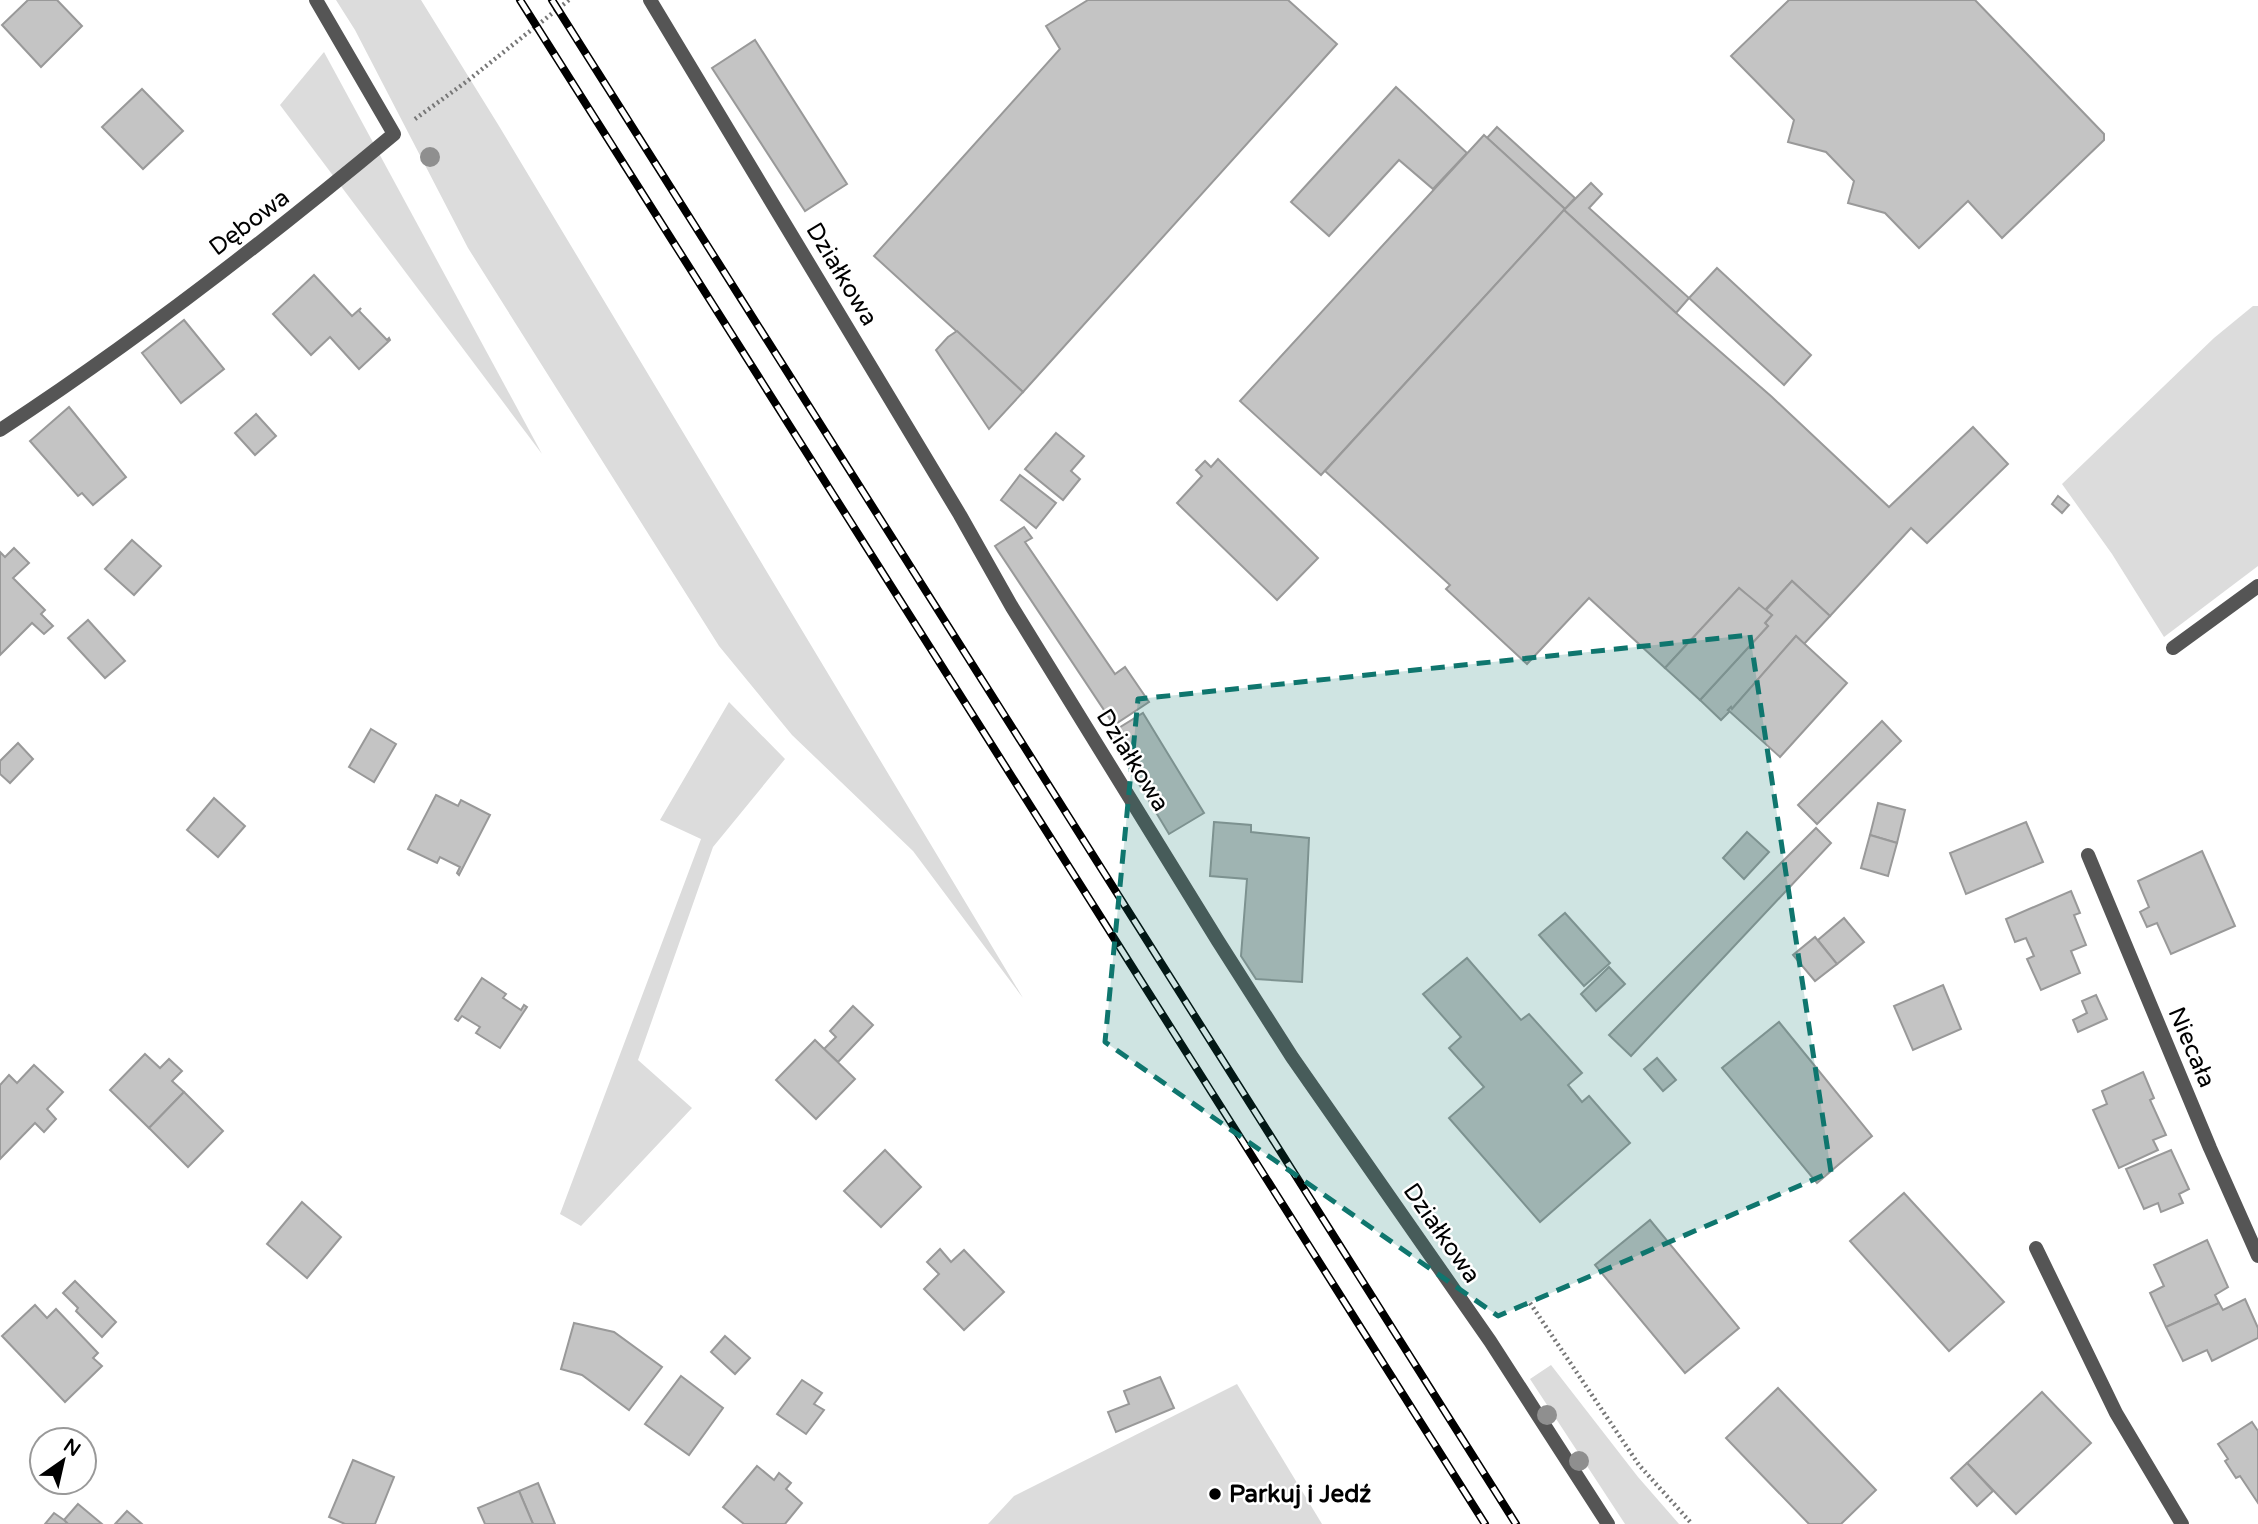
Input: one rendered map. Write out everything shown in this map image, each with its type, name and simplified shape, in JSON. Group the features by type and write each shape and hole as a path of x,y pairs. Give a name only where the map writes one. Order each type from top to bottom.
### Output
{"street":[{"path":"316,0 394,134"},
{"name":"Działkowa","path":"650,0 960,514 1012,607 1218,941 1292,1057 1490,1341 1608,1524"},
{"name":"Dębowa","path":"0,430 80,378 303,210 394,134"},
{"path":"2173,648 2258,586"},
{"name":"Niecała","path":"2088,855 2258,1256"},
{"path":"2036,1248 2116,1413 2182,1524"}],"path":[{"path":"394,134 466,82 569,0"},
{"path":"1530,1303 1639,1465 1692,1524"}],"highlighted area":[{"path":"1750,635 1831,1172 1498,1316 1105,1042 1138,699"}],"shaded area":[{"path":"336,0 421,0 1023,998 913,851 792,735 719,646 468,248 355,30"},
{"path":"324,52 542,454 280,105"},
{"path":"2253,306 2258,306 2258,566 2164,637 2112,554 2062,484 2214,338"},
{"path":"729,702 785,759 713,847 638,1060 692,1108 581,1226 560,1214 701,839 660,820"},
{"path":"1551,1365 1638,1477 1679,1524 1625,1524 1530,1379"},
{"path":"1237,1384 1322,1524 988,1524 1014,1496"}],"building":[{"path":"28,0 57,0 82,26 41,67 2,25"},
{"path":"1088,0 1288,0 1337,44 1023,392 874,256 1060,49 1046,26"},
{"path":"1789,0 1975,0 2104,134 2104,140 2002,238 1968,201 1919,248 1885,213 1848,203 1854,181 1826,152 1788,142 1794,120 1731,56"},
{"path":"755,40 847,184 805,211 712,68"},
{"path":"1396,87 1467,153 1433,189 1399,160 1329,236 1291,202"},
{"path":"142,89 183,131 143,169 102,127"},
{"path":"1497,127 1575,198 1565,209 1487,138"},
{"path":"1484,135 1565,209 1321,475 1240,401"},
{"path":"1591,183 1602,194 1589,208 1689,298 1676,313 1564,210"},
{"path":"1564,210 1772,397 1889,507 1973,427 2008,464 1927,543 1911,528 1830,616 1792,581 1764,611 1739,588 1665,668 1589,598 1527,664 1446,589 1450,585 1325,471"},
{"path":"1717,268 1811,355 1784,385 1689,298"},
{"path":"314,275 352,316 361,308 359,311 390,340 359,369 330,337 311,355 273,314"},
{"path":"184,320 224,369 181,403 142,353"},
{"path":"957,331 1023,392 989,429 936,350"},
{"path":"69,407 126,477 93,505 82,493 78,496 30,441"},
{"path":"256,414 276,436 255,455 235,433"},
{"path":"1056,433 1084,456 1071,471 1080,479 1063,500 1025,469"},
{"path":"1218,459 1318,558 1277,600 1177,503 1202,476 1196,470 1205,461 1211,467"},
{"path":"1020,475 1056,503 1036,528 1001,500"},
{"path":"2058,496 2069,505 2062,513 2052,504"},
{"path":"1024,527 1032,538 1025,542 1115,674 1125,667 1149,702 1114,725 995,546"},
{"path":"132,540 161,566 134,595 105,569"},
{"path":"14,548 29,563 13,578 45,610 41,614 53,626 44,634 32,623 0,655 0,552 5,557"},
{"path":"1792,581 1830,616 1804,644 1796,636 1721,720 1700,700 1768,626 1765,623 1772,615 1766,610"},
{"path":"1739,588 1772,615 1765,623 1768,626 1700,700 1665,668"},
{"path":"88,620 125,661 105,678 68,638"},
{"path":"1796,636 1847,683 1780,757 1728,710 1731,707 1732,709"},
{"path":"1143,713 1204,813 1169,834 1109,734"},
{"path":"1882,721 1901,741 1817,824 1798,805"},
{"path":"371,729 396,744 374,782 349,767"},
{"path":"18,743 33,759 10,783 0,774 0,761"},
{"path":"436,795 458,806 461,800 490,815 459,875 457,873 460,867 440,857 437,863 408,849"},
{"path":"214,798 245,826 218,857 187,830"},
{"path":"1878,803 1905,810 1897,843 1870,835"},
{"path":"1214,822 1251,825 1251,832 1309,838 1302,982 1256,979 1241,956 1247,879 1210,876"},
{"path":"2026,822 2043,862 1966,894 1950,853"},
{"path":"1816,828 1831,843 1631,1056 1609,1035"},
{"path":"1747,832 1769,852 1744,879 1723,858"},
{"path":"1870,835 1897,843 1888,876 1861,868"},
{"path":"2202,851 2235,926 2171,954 2157,923 2147,927 2140,912 2149,907 2138,881"},
{"path":"2071,891 2080,913 2074,915 2086,945 2071,951 2080,973 2041,990 2027,959 2034,956 2026,938 2015,942 2006,919"},
{"path":"1565,913 1610,963 1584,986 1539,935"},
{"path":"1844,918 1864,942 1837,964 1818,940"},
{"path":"1815,937 1837,964 1815,981 1793,955"},
{"path":"1467,958 1521,1020 1529,1014 1582,1073 1568,1085 1582,1102 1589,1096 1630,1143 1540,1222 1449,1118 1484,1087 1449,1048 1461,1037 1423,994"},
{"path":"1609,967 1625,984 1596,1011 1581,994"},
{"path":"482,978 506,994 503,998 521,1010 524,1005 527,1007 500,1048 476,1033 480,1027 462,1016 458,1021 455,1019"},
{"path":"1943,985 1961,1029 1913,1050 1894,1006"},
{"path":"2096,995 2107,1019 2078,1032 2073,1020 2087,1013 2082,1001"},
{"path":"853,1006 873,1025 838,1062 824,1049 836,1037 830,1031"},
{"path":"1779,1022 1872,1136 1817,1183 1722,1068"},
{"path":"815,1040 855,1079 816,1119 776,1080"},
{"path":"145,1054 160,1068 169,1059 182,1071 172,1081 184,1092 149,1128 110,1090"},
{"path":"1657,1058 1676,1080 1663,1091 1644,1069"},
{"path":"34,1065 63,1092 47,1109 56,1119 44,1132 35,1123 0,1159 0,1085 9,1075 17,1083"},
{"path":"2143,1072 2154,1098 2150,1100 2166,1135 2153,1140 2158,1150 2119,1168 2093,1110 2107,1104 2102,1091"},
{"path":"184,1092 223,1131 188,1167 149,1128"},
{"path":"885,1150 921,1187 881,1227 844,1191"},
{"path":"2171,1150 2189,1189 2179,1194 2183,1203 2161,1212 2158,1203 2144,1209 2126,1169"},
{"path":"1904,1193 2004,1302 1949,1351 1850,1241"},
{"path":"302,1202 341,1237 307,1278 267,1244"},
{"path":"1650,1220 1739,1328 1685,1373 1595,1265"},
{"path":"2207,1240 2228,1287 2215,1295 2219,1303 2166,1327 2150,1293 2164,1286 2154,1265"},
{"path":"940,1249 951,1262 964,1250 1004,1292 964,1330 924,1289 939,1274 927,1262"},
{"path":"75,1281 116,1322 102,1337 76,1311 78,1308 63,1293"},
{"path":"2245,1299 2258,1328 2258,1338 2212,1361 2207,1350 2183,1361 2166,1327 2219,1303 2223,1310"},
{"path":"35,1305 47,1318 56,1309 98,1353 93,1358 102,1366 65,1402 2,1336"},
{"path":"574,1323 614,1332 662,1367 629,1410 582,1375 561,1369"},
{"path":"725,1336 750,1358 735,1374 711,1352"},
{"path":"681,1376 723,1408 689,1455 645,1424"},
{"path":"1160,1377 1174,1408 1116,1432 1108,1412 1129,1404 1124,1391"},
{"path":"802,1380 822,1393 814,1404 824,1410 806,1434 777,1414"},
{"path":"1778,1388 1876,1490 1841,1524 1809,1524 1726,1438"},
{"path":"2042,1392 2091,1443 2016,1514 1967,1463"},
{"path":"2252,1422 2258,1431 2258,1503 2240,1476 2236,1478 2218,1444"},
{"path":"353,1460 394,1477 375,1524 345,1524 329,1517"},
{"path":"1967,1463 1993,1491 1977,1506 1951,1478"},
{"path":"757,1466 774,1480 779,1473 791,1483 786,1489 802,1503 785,1524 744,1524 723,1507"},
{"path":"538,1483 555,1524 533,1524 519,1491"},
{"path":"519,1491 533,1524 485,1524 478,1508"},
{"path":"78,1504 102,1524 68,1524 64,1520"},
{"path":"127,1511 142,1524 115,1524"},
{"path":"54,1513 64,1520 68,1524 45,1524"}],"railway":[{"path":"520,0 1485,1524"},
{"path":"552,0 1516,1524"}],"place":[{"name":"Parkuj i Jedź","path":"1215,1494"}]}
